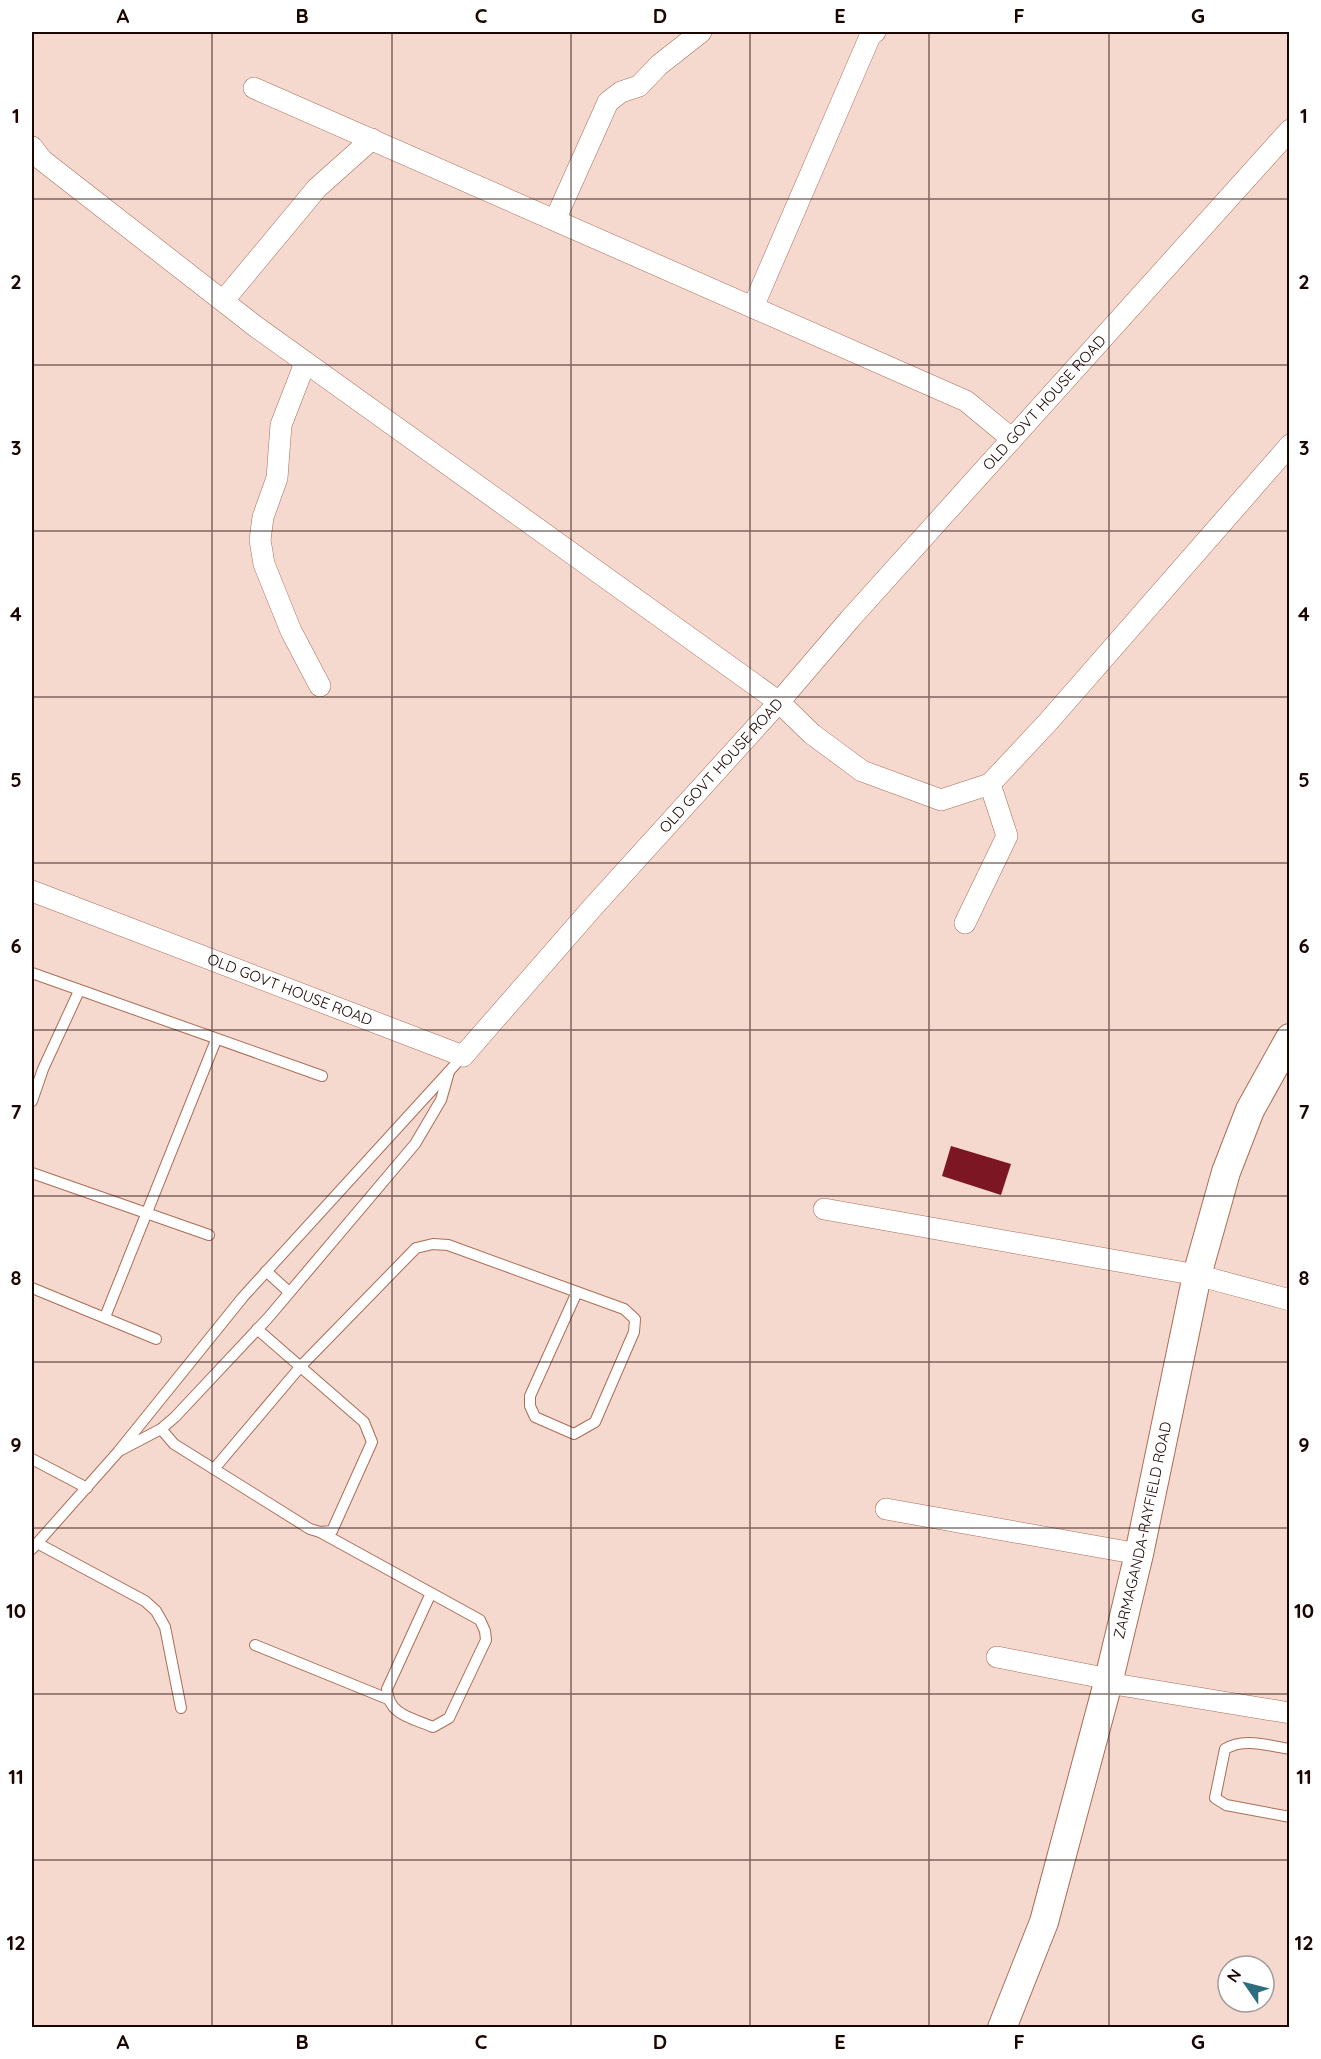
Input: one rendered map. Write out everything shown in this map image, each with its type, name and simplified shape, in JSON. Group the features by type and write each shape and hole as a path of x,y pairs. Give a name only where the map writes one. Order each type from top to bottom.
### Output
{"street":[{"path":"555,220 608,102 621,92 639,86 659,65 701,32"},
{"path":"753,307 873,32"},
{"path":"254,88 966,401 1012,439"},
{"name":"OLD GOVT HOUSE ROAD","path":"32,891 456,1063 593,907 779,702 850,619 1290,130"},
{"path":"224,300 317,188 372,139"},
{"path":"32,147 42,160 305,363 779,702 812,734 862,771 941,800 990,784 1048,722 1290,445"},
{"path":"305,363 281,425 277,478 263,517 260,540 264,564 291,631 320,686"},
{"path":"965,923 1007,836 990,784"},
{"name":"ZARMAGANDA-RAYFIELD ROAD","path":"1002,2028 1044,1922 1109,1681 1139,1554 1197,1275 1226,1172 1250,1110 1290,1038"},
{"path":"825,1209 1197,1275 1290,1300"},
{"path":"886,1509 1139,1554"},
{"path":"997,1657 1109,1681 1290,1713"}],"lane":[{"path":"32,973 322,1076"},
{"path":"32,1101 79,991"},
{"path":"105,1317 216,1040"},
{"path":"181,1707 165,1627 156,1611 145,1601 34,1546 118,1452 243,1297 456,1063"},
{"path":"118,1452 161,1429 175,1417 257,1329 415,1144 441,1100 456,1063"},
{"path":"32,1064 44,1069"},
{"path":"32,1173 209,1234"},
{"path":"214,1469 301,1366 416,1248 433,1244 448,1245 624,1309 635,1319 634,1332 595,1422 574,1434 535,1417 530,1406 530,1396 577,1292"},
{"path":"266,1271 289,1292"},
{"path":"32,1288 156,1339"},
{"path":"257,1329 364,1422 372,1442 332,1531 320,1532"},
{"path":"161,1429 174,1444 310,1529 320,1532 431,1593 480,1620 486,1640 449,1718 433,1727 394,1709 388,1699 387,1689 431,1593"},
{"path":"32,1459 87,1488"},
{"path":"255,1646 388,1699"},
{"path":"1290,1749 1242,1742 1225,1749 1215,1798 1226,1805 1290,1817"}],"building":[{"path":"951,1146 1011,1164 1001,1195 942,1176"}]}
